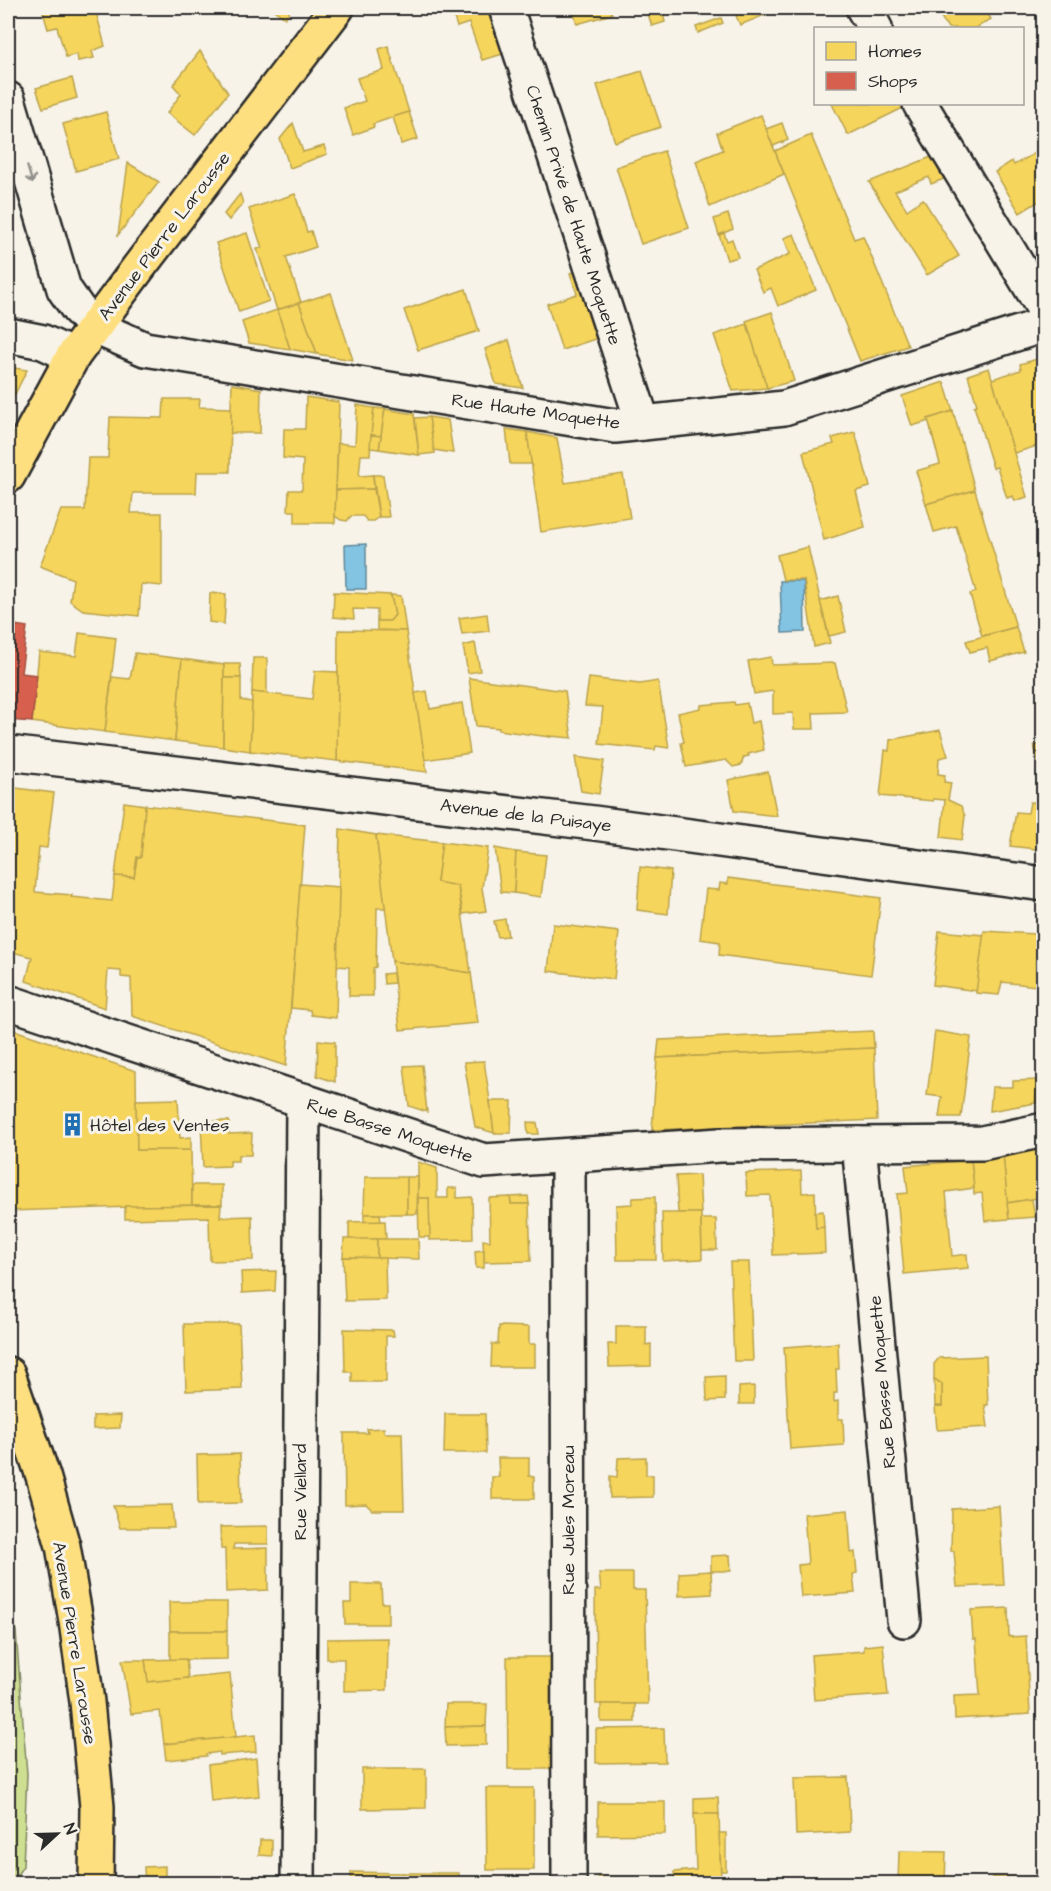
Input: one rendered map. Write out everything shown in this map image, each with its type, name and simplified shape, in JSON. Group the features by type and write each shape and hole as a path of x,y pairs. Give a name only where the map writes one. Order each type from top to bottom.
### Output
{"main road":[{"name":"Avenue Pierre Larousse","path":"8,476 73,356 138,267 337,8"},
{"name":"Avenue Pierre Larousse","path":"8,1374 46,1486 63,1546 87,1702 97,1807 96,1884"}],"street":[{"name":"Chemin Privé de Haute Moquette","path":"506,8 643,423"},
{"path":"862,8 874,27"},
{"path":"8,99 64,289 95,327"},
{"path":"921,105 1044,309"},
{"name":"Rue Haute Moquette","path":"95,327 145,349 615,426 784,408 1044,326"},
{"path":"8,335 43,342 73,356"},
{"name":"Avenue de la Puisaye","path":"8,753 594,823 1044,884"},
{"name":"Rue Basse Moquette","path":"8,1002 484,1161 720,1145 982,1143 1044,1130"},
{"name":"Rue Viellard","path":"298,1884 303,1100"},
{"name":"Rue Basse Moquette","path":"859,1144 904,1620"},
{"name":"Rue Jules Moreau","path":"568,1155 569,1884"}],"green space":[{"path":"8,1547 27,1774 23,1866 11,1884 8,1883"}],"water":[{"path":"366,544 366,589 346,589 345,545"},
{"path":"780,581 804,581 805,632 782,633"}],"building: Homes":[{"path":"52,8 95,8 105,46 92,51 94,58 78,61 77,54 66,57 57,27 48,29 43,12"},
{"path":"271,8 292,8 285,18"},
{"path":"451,8 496,8 510,52 482,60 469,23 457,27"},
{"path":"572,8 610,8 612,14 577,24"},
{"path":"646,8 664,8 662,9 665,22 652,26"},
{"path":"748,8 782,8 740,25 735,13"},
{"path":"935,8 984,8 991,19 978,27 947,27"},
{"path":"721,18 723,23 698,33 696,27"},
{"path":"388,46 409,112 373,124 374,127 353,135 344,108 365,101 357,78 384,70 379,49"},
{"path":"200,51 228,93 195,135 167,113 181,94 173,85"},
{"path":"642,71 661,127 615,142 597,85"},
{"path":"72,78 77,98 43,108 36,88"},
{"path":"833,105 909,105 848,135"},
{"path":"106,112 119,159 76,171 63,124"},
{"path":"409,112 418,139 401,144 393,117"},
{"path":"761,115 784,174 710,207 696,161 723,150 717,133"},
{"path":"293,123 303,152 324,146 327,154 290,168 280,139"},
{"path":"782,123 788,140 773,146 766,129"},
{"path":"811,135 854,239 863,236 908,346 860,361 775,151"},
{"path":"1044,148 1044,198 1020,213 995,172 1012,161 1014,165"},
{"path":"664,151 689,228 641,244 616,167"},
{"path":"946,151 959,173 931,184 929,177 895,191 907,210 923,199 959,256 927,275 869,182"},
{"path":"128,163 159,182 118,235"},
{"path":"240,194 243,203 229,220 224,214"},
{"path":"295,194 307,232 311,231 316,247 286,257 301,302 277,310 257,249 262,248 249,209"},
{"path":"728,214 733,229 719,235 714,219"},
{"path":"247,233 269,301 239,312 216,243"},
{"path":"724,233 727,241 732,239 738,257 727,260 719,235"},
{"path":"794,234 816,290 778,306 771,288 763,292 754,270 790,254 784,238"},
{"path":"581,269 604,336 562,350 547,304 577,294 570,273"},
{"path":"466,289 479,331 418,350 404,310"},
{"path":"331,293 353,360 317,354 299,303"},
{"path":"299,303 317,354 290,349 277,310"},
{"path":"277,310 290,349 249,343 242,322"},
{"path":"772,312 794,381 767,388 746,321"},
{"path":"747,324 767,388 733,391 714,335"},
{"path":"509,340 523,388 496,384 485,349"},
{"path":"1044,357 1044,444 1014,453 992,379 1021,370 1020,364"},
{"path":"8,367 27,370 8,408"},
{"path":"989,368 1027,497 1015,501 1013,496 1007,498 997,467 993,468 974,406 977,405 968,375"},
{"path":"944,382 953,411 912,426 902,396"},
{"path":"232,384 261,389 260,433 230,433"},
{"path":"306,397 339,402 335,523 295,523 295,511 288,511 289,490 302,490 303,460 283,458 284,429 305,429"},
{"path":"164,399 200,399 199,407 231,408 230,472 197,472 196,493 133,493 131,513 162,513 162,586 141,584 139,616 83,610 70,601 73,579 40,566 61,510 85,510 88,458 108,458 110,417 163,418"},
{"path":"357,405 374,408 370,455 361,455 359,476 373,475 374,489 336,490 338,443 355,445"},
{"path":"374,408 385,409 381,436 371,435"},
{"path":"385,409 414,414 419,455 379,449"},
{"path":"953,411 975,490 926,504 916,471 940,464 928,419"},
{"path":"429,417 435,453 419,455 415,418"},
{"path":"429,417 448,420 453,453 434,450"},
{"path":"506,429 527,432 532,464 510,464"},
{"path":"527,432 557,438 565,483 623,474 630,518 541,532"},
{"path":"855,432 870,487 856,491 865,527 824,540 803,452 834,444 832,438"},
{"path":"371,435 381,436 379,449 370,448"},
{"path":"373,475 383,475 389,517 379,517"},
{"path":"374,489 379,517 373,521 367,521 363,516 351,516 347,521 335,516 336,490"},
{"path":"975,490 1016,627 982,636 970,594 976,592 956,526 934,532 926,504"},
{"path":"808,547 830,643 814,647 804,580 783,580 777,555"},
{"path":"334,592 391,595 395,615 390,621 377,621 377,610 353,609 354,619 333,617"},
{"path":"210,593 226,594 224,624 209,622"},
{"path":"391,595 401,596 406,631 377,630 377,621 390,621 395,615"},
{"path":"838,596 846,632 829,636 820,601"},
{"path":"487,614 489,631 462,634 459,618"},
{"path":"1016,627 1024,652 990,661 987,648 970,652 966,641"},
{"path":"338,630 406,631 427,772 337,761"},
{"path":"79,633 116,638 105,732 32,722 39,652 76,656"},
{"path":"475,643 480,671 468,673 463,646"},
{"path":"135,653 182,659 175,741 105,732 112,677 130,679"},
{"path":"771,657 772,665 835,663 847,712 813,713 814,729 794,729 793,713 773,714 773,691 754,694 748,661"},
{"path":"253,658 267,658 267,694 252,692"},
{"path":"182,659 224,665 223,747 175,741"},
{"path":"224,664 240,664 241,678 224,678"},
{"path":"315,671 338,672 337,761 250,751 252,692 312,699"},
{"path":"224,678 241,678 241,700 252,702 250,751 223,747"},
{"path":"469,678 565,691 572,738 476,726"},
{"path":"589,678 640,684 658,681 669,748 656,746 655,750 599,744 603,707 585,706"},
{"path":"427,691 430,709 462,703 470,753 425,760 415,693"},
{"path":"734,702 735,705 747,703 751,723 759,721 764,750 748,754 749,756 744,757 741,765 733,767 726,760 686,767 678,713 701,708 701,705"},
{"path":"940,730 948,756 939,758 938,774 945,775 944,782 951,783 948,800 961,806 965,816 962,840 941,837 945,800 880,796 885,750 889,751 890,740"},
{"path":"1044,743 1044,767 1040,768 1034,746"},
{"path":"575,757 604,761 599,794 581,791"},
{"path":"768,772 777,816 734,811 728,780"},
{"path":"8,787 54,793 47,848 39,847 35,892 72,895 71,897 112,901 115,876 134,877 137,857 141,856 145,805 305,825 286,1066 132,1016 131,978 121,977 121,971 108,970 105,1008 26,981 32,957 8,951"},
{"path":"124,802 145,805 141,856 137,857 134,877 115,876"},
{"path":"1030,802 1044,803 1044,850 1010,846 1016,812 1028,813"},
{"path":"340,829 376,835 386,908 377,908 373,996 349,996 349,967 337,966"},
{"path":"376,835 442,842 437,882 458,886 471,973 392,961"},
{"path":"442,842 488,848 482,888 486,911 463,914 458,886 437,882"},
{"path":"495,848 516,852 514,893 501,892"},
{"path":"516,852 546,855 541,897 514,893"},
{"path":"640,867 671,871 668,914 637,910"},
{"path":"728,878 881,898 871,975 719,955 720,942 700,939 706,889 719,890 720,883 728,884"},
{"path":"300,884 339,887 336,1018 311,1015 310,1010 291,1008"},
{"path":"505,919 508,936 498,937 494,921"},
{"path":"553,924 619,932 614,979 548,971"},
{"path":"939,931 984,935 977,991 933,985"},
{"path":"984,931 1035,934 1034,936 1044,937 1044,987 1002,982 999,995 976,993"},
{"path":"392,961 471,973 478,1023 400,1030"},
{"path":"393,973 394,983 384,984 383,974"},
{"name":"Hôtel des Ventes","path":"8,1028 136,1071 137,1150 191,1150 192,1205 8,1211"},
{"path":"873,1031 874,1048 657,1058 659,1040"},
{"path":"935,1031 971,1037 961,1117 939,1117 942,1097 927,1095"},
{"path":"318,1040 335,1042 335,1082 317,1076"},
{"path":"874,1048 877,1120 652,1130 657,1058"},
{"path":"484,1061 494,1133 475,1127 464,1062"},
{"path":"422,1065 427,1112 409,1106 404,1066"},
{"path":"1038,1080 1044,1080 1044,1101 1035,1103"},
{"path":"1038,1080 1035,1103 990,1111 992,1087 1013,1087 1013,1081"},
{"path":"178,1099 180,1138 191,1137 191,1150 137,1150 136,1100"},
{"path":"490,1101 512,1101 511,1133 494,1133"},
{"path":"201,1121 229,1121 229,1134 252,1133 251,1155 238,1155 238,1161 230,1161 230,1166 203,1167"},
{"path":"527,1122 537,1123 539,1134 528,1134"},
{"path":"1044,1146 1044,1197 1007,1203 1003,1154"},
{"path":"1003,1154 1009,1219 985,1221 982,1193 974,1194 971,1160"},
{"path":"971,1160 974,1188 946,1192 952,1256 967,1254 968,1268 904,1274 897,1194 908,1193 905,1166"},
{"path":"418,1162 437,1168 437,1198 448,1198 448,1188 457,1188 457,1198 472,1197 473,1239 429,1240 429,1198 418,1198"},
{"path":"801,1171 802,1193 815,1192 816,1228 824,1227 825,1253 773,1255 770,1195 747,1196 746,1173"},
{"path":"699,1175 701,1213 678,1213 676,1176"},
{"path":"365,1177 407,1177 407,1214 364,1214"},
{"path":"407,1177 418,1177 417,1214 407,1214"},
{"path":"192,1185 222,1185 222,1205 192,1205"},
{"path":"528,1196 529,1204 511,1204 510,1197"},
{"path":"510,1197 511,1204 529,1204 531,1261 484,1262 483,1240 490,1241 489,1198"},
{"path":"655,1197 656,1260 617,1260 616,1205 632,1204 633,1198"},
{"path":"418,1198 429,1198 430,1237 419,1237"},
{"path":"1032,1199 1035,1217 1009,1219 1007,1203"},
{"path":"221,1205 220,1217 252,1216 253,1260 210,1261 209,1217 125,1219 125,1206"},
{"path":"823,1211 824,1227 816,1228 815,1212"},
{"path":"662,1213 701,1213 702,1259 663,1261"},
{"path":"364,1214 380,1214 381,1222 364,1222"},
{"path":"701,1219 716,1219 717,1250 702,1250"},
{"path":"385,1221 386,1239 349,1240 349,1222"},
{"path":"344,1239 377,1239 377,1258 343,1257"},
{"path":"377,1239 418,1239 419,1259 377,1258"},
{"path":"484,1250 484,1268 476,1268 475,1251"},
{"path":"343,1257 385,1258 386,1300 345,1301"},
{"path":"730,1262 749,1262 753,1361 734,1361"},
{"path":"276,1271 275,1291 242,1293 241,1272"},
{"path":"184,1324 239,1324 242,1389 186,1391"},
{"path":"499,1326 529,1327 529,1344 535,1344 535,1367 491,1367 492,1344 498,1344"},
{"path":"616,1326 646,1326 646,1345 651,1344 651,1366 609,1367 608,1344 616,1344"},
{"path":"344,1329 393,1330 394,1336 386,1336 386,1382 352,1382 352,1372 345,1372"},
{"path":"838,1343 839,1369 836,1369 837,1393 834,1393 834,1402 838,1401 838,1419 843,1419 844,1445 790,1449 784,1347"},
{"path":"986,1356 988,1405 985,1405 988,1427 937,1430 935,1406 942,1406 942,1384 934,1379 934,1364 939,1358"},
{"path":"725,1376 725,1400 707,1401 706,1377"},
{"path":"934,1379 942,1384 942,1406 935,1406"},
{"path":"754,1386 754,1404 739,1404 739,1387"},
{"path":"445,1414 485,1414 486,1453 444,1453"},
{"path":"121,1415 120,1428 93,1429 93,1416"},
{"path":"384,1428 384,1433 402,1433 404,1510 372,1510 366,1504 345,1505 344,1433 368,1433 367,1429"},
{"path":"240,1454 241,1503 198,1504 197,1455"},
{"path":"646,1457 646,1475 653,1475 653,1497 610,1498 610,1476 617,1477 618,1458"},
{"path":"498,1458 529,1458 529,1476 534,1477 534,1499 492,1499 492,1477 499,1477"},
{"path":"172,1505 174,1528 120,1528 113,1506"},
{"path":"999,1506 1004,1585 957,1587 954,1551 951,1551 952,1509"},
{"path":"848,1510 851,1553 855,1552 857,1573 853,1574 855,1593 801,1597 798,1565 808,1564 804,1514"},
{"path":"268,1526 268,1544 234,1544 233,1549 268,1548 268,1590 226,1592 225,1549 221,1549 220,1527"},
{"path":"730,1555 731,1571 711,1571 711,1556"},
{"path":"711,1571 712,1594 679,1596 679,1573"},
{"path":"599,1573 633,1573 633,1590 645,1590 648,1704 596,1704 595,1590 601,1590"},
{"path":"351,1584 381,1584 382,1603 388,1603 388,1624 345,1624 344,1603 351,1603"},
{"path":"169,1602 227,1602 227,1631 170,1631"},
{"path":"1008,1608 1009,1637 1026,1636 1030,1714 955,1719 954,1696 980,1695 976,1639 973,1639 971,1610"},
{"path":"170,1631 227,1631 227,1659 170,1660"},
{"path":"388,1638 387,1690 344,1691 344,1659 327,1659 327,1639"},
{"path":"883,1644 888,1695 814,1700 811,1655 864,1651 864,1646"},
{"path":"507,1657 553,1657 554,1769 508,1769"},
{"path":"186,1659 188,1678 148,1682 145,1660"},
{"path":"122,1660 145,1660 148,1682 230,1674 236,1737 164,1744 160,1711 131,1714"},
{"path":"446,1704 487,1704 486,1726 445,1727"},
{"path":"601,1704 635,1704 635,1722 601,1722"},
{"path":"486,1726 486,1745 446,1746 445,1727"},
{"path":"664,1728 665,1762 596,1763 596,1729"},
{"path":"255,1735 256,1752 220,1755 220,1752 206,1754 206,1756 166,1760 164,1744"},
{"path":"256,1758 259,1796 211,1801 208,1765"},
{"path":"362,1769 426,1769 426,1808 362,1809"},
{"path":"848,1777 850,1832 796,1835 794,1778"},
{"path":"486,1788 534,1788 534,1870 487,1870"},
{"path":"718,1797 719,1814 694,1814 694,1798"},
{"path":"598,1802 665,1802 665,1834 598,1835"},
{"path":"694,1814 719,1814 721,1884 675,1884 674,1872 696,1870"},
{"path":"719,1833 726,1833 726,1871 721,1871"},
{"path":"260,1840 272,1840 272,1856 259,1855"},
{"path":"899,1851 946,1852 945,1884 898,1884"},
{"path":"165,1866 165,1884 145,1884 144,1867"},
{"path":"351,1872 403,1873 402,1884 351,1884"},
{"path":"403,1873 459,1873 459,1882 476,1884 402,1884"},
{"path":"598,1877 666,1877 667,1884 598,1884"},
{"path":"992,1877 1044,1877 1044,1884 992,1884"},
{"path":"774,1880 774,1884 721,1884 721,1882"}],"building: Shops":[{"path":"8,624 27,627 21,673 37,675 32,722 8,720"}],"place":[{"name":"Hôtel des Ventes","path":"72,1125"}]}
